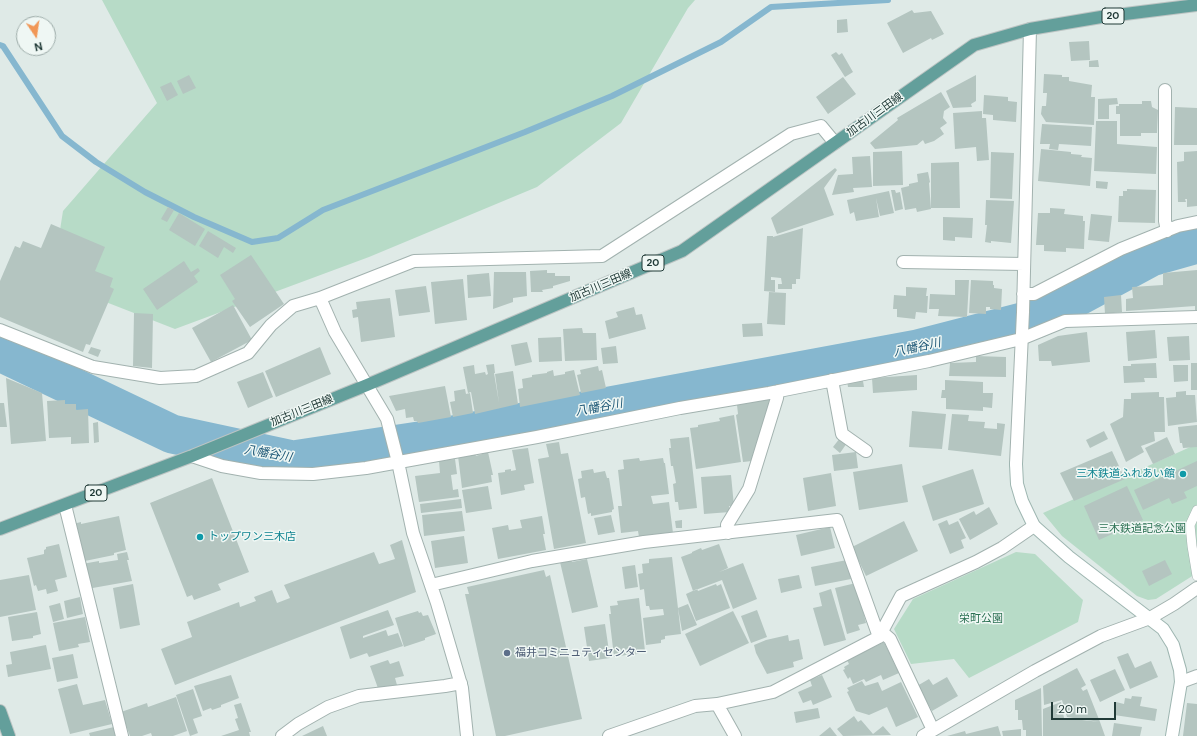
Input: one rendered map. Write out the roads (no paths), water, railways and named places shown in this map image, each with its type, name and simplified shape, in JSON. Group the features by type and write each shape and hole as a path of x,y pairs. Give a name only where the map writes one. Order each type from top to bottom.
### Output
{"main road":[{"name":"加古川三田線","path":"0,529 192,456 367,385 682,251 974,46 1030,29 1101,17 1197,4"},
{"path":"0,711 9,736"}],"street":[{"path":"1192,0 1197,4"},
{"path":"1030,29 1023,312 1016,464 1017,484 1022,501 1034,526 1093,575 1163,629 1173,644 1180,670 1180,682 1172,736"},
{"path":"1165,90 1165,221 1167,230"},
{"path":"0,330 93,367 160,378 196,376 248,353 270,325 293,306 320,298 414,261 602,256 791,134 821,126 835,143"},
{"path":"1023,294 1034,294 1121,249 1178,226 1197,222"},
{"path":"903,262 1024,264"},
{"path":"320,298 335,332 387,419 413,533 431,585 461,683 467,736"},
{"path":"192,456 222,466 261,473 314,474 366,468 537,437 928,361 1021,339 1065,321 1197,317"},
{"path":"832,380 842,434 866,451"},
{"path":"728,533 727,525 749,489 778,391"},
{"path":"65,505 122,736"},
{"path":"431,585 532,561 644,542 837,520 881,635 890,640 927,734 1035,670 1101,636 1150,618 1197,588"},
{"path":"609,736 695,706 717,704 773,692 881,635 901,596 996,551 1034,526"},
{"path":"1180,682 1197,676"},
{"path":"282,736 298,724 328,707 359,696 461,683"},
{"path":"717,704 735,736"}],"lane":[{"path":"1197,510 1190,525 1197,576"}],"waterway":[{"path":"0,45 3,46 62,136 96,162 145,192 194,217 252,242 278,238 323,210 525,132 612,96 721,42 771,7 888,0"},
{"name":"八幡谷川","path":"0,352 172,434 293,460 432,439 918,349 1038,318 1151,257 1197,244"}],"place":[{"name":"三木鉄道ふれあい館","path":"1183,474"},
{"name":"トップワン三木店","path":"200,537"},
{"name":"福井コミニュティセンター","path":"507,653"}],"park label":[{"name":"三木鉄道記念公園","path":"1142,529"},
{"name":"栄町公園","path":"981,619"}]}
